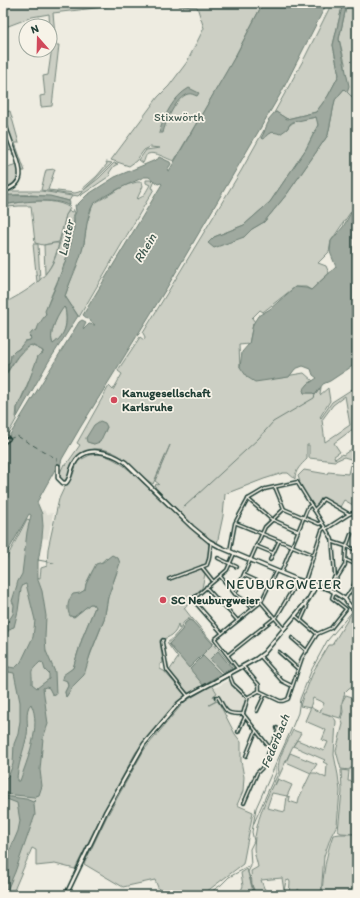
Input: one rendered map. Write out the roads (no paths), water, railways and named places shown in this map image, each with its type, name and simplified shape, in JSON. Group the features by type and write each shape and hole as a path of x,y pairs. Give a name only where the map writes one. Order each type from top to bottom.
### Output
{"main road":[{"path":"3,120 21,173 20,179 16,184 3,191"},
{"path":"3,442 8,439"},
{"path":"58,466 58,478 63,483 66,483 69,479 73,465 81,456 92,451 108,452 125,462 192,527 210,542 234,554 304,583 329,589 345,599 355,610"},
{"path":"66,895 103,817 144,744 175,707 188,696 260,656 296,616 316,586"}],"street":[{"path":"230,552 236,523 248,499 256,493 297,482 333,542 334,578 329,589"},
{"path":"275,487 284,509 319,524 322,523"},
{"path":"248,499 272,519 298,531"},
{"path":"314,510 323,499 349,514"},
{"path":"281,573 304,517 311,505"},
{"path":"235,594 265,527 284,509"},
{"path":"304,583 322,530 349,514 357,512"},
{"path":"236,523 314,555"},
{"path":"334,578 337,578 340,574 346,560 346,547 351,534"},
{"path":"270,560 279,541"},
{"path":"169,579 202,567 208,563 210,542"},
{"path":"333,542 357,550"},
{"path":"256,546 274,553"},
{"path":"222,633 193,600 195,596 206,586 227,570 234,554"},
{"path":"218,558 237,567"},
{"path":"346,560 357,565"},
{"path":"202,567 213,581"},
{"path":"238,669 215,640 261,602 276,571"},
{"path":"244,575 257,581"},
{"path":"220,576 235,594 252,608"},
{"path":"345,599 353,587 357,576"},
{"path":"228,655 277,616 298,580"},
{"path":"206,586 220,604 238,620"},
{"path":"259,691 280,701 285,701 288,699 298,669 317,634 331,628 346,609 332,598 334,592"},
{"path":"261,602 284,629"},
{"path":"300,620 307,607 305,604"},
{"path":"296,616 317,634"},
{"path":"292,638 307,651"},
{"path":"163,640 162,642 167,670 188,696"},
{"path":"279,652 298,669"},
{"path":"260,656 282,681 292,686"},
{"path":"243,666 259,685 259,691"},
{"path":"228,674 234,686 248,697"},
{"path":"243,714 248,697 259,691"},
{"path":"257,711 265,694"},
{"path":"216,697 218,696 227,712 230,714 243,714"},
{"path":"243,714 271,747"},
{"path":"238,732 245,717"},
{"path":"244,803 257,773 262,768 278,731 277,728"},
{"path":"246,756 256,731"}],"water":[{"name":"Rhein","path":"263,3 327,3 281,93 166,289 80,428 62,459 60,466 57,466 37,502 42,514 43,526 38,562 38,580 42,591 46,616 46,651 55,672 56,695 52,694 49,688 43,688 48,724 43,738 40,770 42,786 39,795 35,798 5,794 3,793 4,780 9,775 13,764 14,744 18,734 20,721 20,702 14,673 3,671 3,666 15,668 21,662 33,637 35,620 26,584 23,585 21,589 14,627 11,628 3,637 3,629 13,614 14,605 12,601 17,583 22,574 27,532 31,515 29,514 3,560 3,447 9,441 8,438 79,322 82,320 86,322 83,328 84,329 89,324 95,325 83,315 162,184 161,183 158,184 149,177 144,177 109,194 93,205 88,218 84,243 78,263 65,296 78,316 49,361 17,417 17,408 26,389 38,356 43,353 43,351 32,345 28,347 15,359 3,379 3,368 10,362 11,355 19,349 25,341 30,340 31,338 29,336 32,332 37,330 46,314 45,311 69,251 74,226 74,216 76,212 75,205 77,205 87,195 115,177 158,159 159,157 170,162 171,164 167,170 169,171 236,55","holes":["64,307 66,319 65,328 61,337 53,344 52,330","40,662 43,663 45,670 49,674 49,679 37,688 32,684 32,670","31,704 34,713 34,732 20,781 17,781 19,764 27,735 27,714"]},
{"path":"343,3 347,3 339,39 349,86 347,92 344,89 335,100 328,135 287,194 264,222 252,229 244,237 214,248 208,243 214,237 244,225 270,202 306,149 318,125 316,117 293,122 280,134 271,133 264,139 261,138 269,121 268,120 274,113 276,112 287,119 316,112 328,96 339,75 333,45"},
{"path":"189,88 199,93 197,96 188,94 179,100 166,123 163,133 159,133 170,108 178,96"},
{"path":"7,195 50,196 69,201 70,203 69,206 63,203 37,201 3,205 3,197"},
{"path":"357,202 357,363 323,384 315,395 313,393 304,393 303,390 308,384 317,378 313,375 311,369 303,366 295,369 289,377 255,382 247,377 240,367 242,352 249,344 253,324 258,316 270,309 295,287 311,290 336,267 330,252 331,241 343,227"},
{"path":"100,421 105,423 107,427 100,442 94,444 87,442 86,438 94,425"},
{"path":"112,555 118,558 120,563 108,597 104,620 91,652 84,675 74,685 66,697 65,692 68,686 67,681 62,679 63,675 73,668 83,636 95,607 93,604 90,604 74,617 70,616 69,613 69,601 73,594 80,593 85,590 86,584 96,564 103,562"},
{"path":"189,620 192,621 213,644 189,668 169,644"},
{"path":"218,651 232,668 223,673 210,659"},
{"path":"203,656 221,674 203,685 190,669"},
{"path":"4,796 26,799 33,802 35,800 35,815 15,872 5,895 3,895 3,866 18,831 20,821 17,803 4,798"}],"waterway":[{"path":"347,92 356,98"},
{"path":"184,507 258,439 273,422 314,398 315,395"},
{"path":"38,560 54,563"},
{"name":"Federbach","path":"255,895 248,872 251,866 250,849 254,841 252,832 256,808 298,713 300,699 312,669 327,641 357,606"},
{"path":"254,823 276,773 276,767"},
{"path":"206,895 221,885 229,877 250,866"}],"place":[{"name":"Kanugesellschaft Karlsruhe","path":"114,400"},
{"name":"SC Neuburgweier","path":"163,600"}],"district":[{"name":"NEUBURGWEIER","path":"284,584"}],"park label":[{"name":"Stixwörth","path":"179,117"}],"water label":[{"name":"Lauter","path":"66,238"}]}
